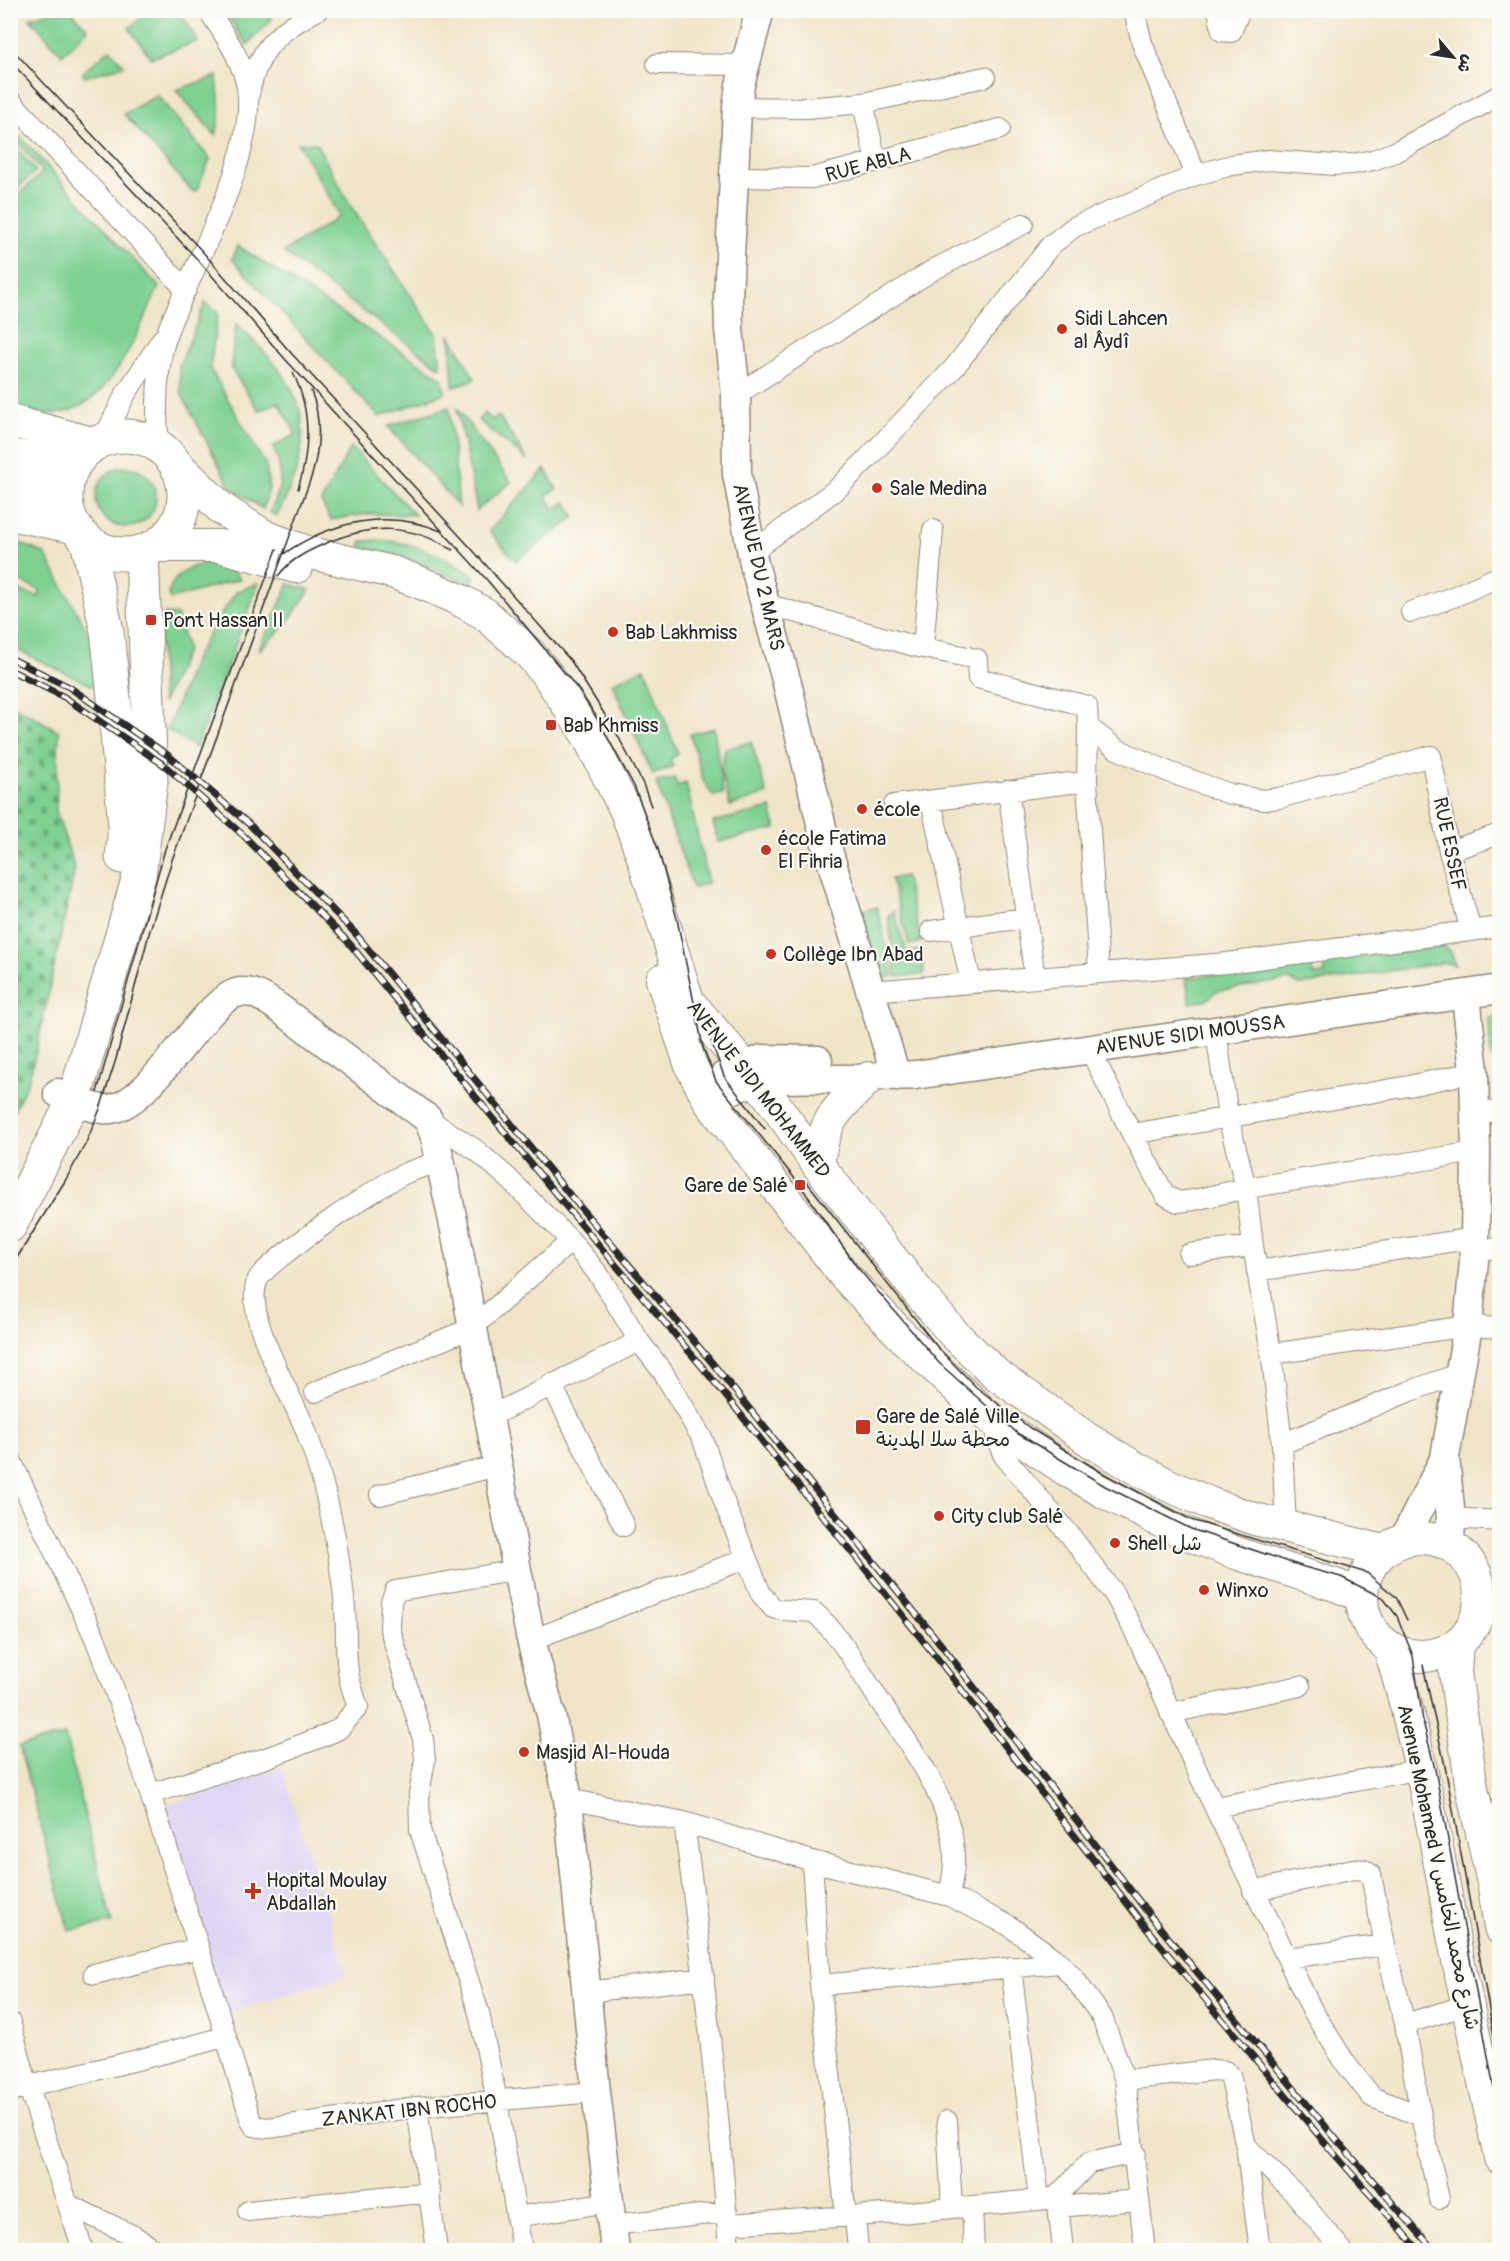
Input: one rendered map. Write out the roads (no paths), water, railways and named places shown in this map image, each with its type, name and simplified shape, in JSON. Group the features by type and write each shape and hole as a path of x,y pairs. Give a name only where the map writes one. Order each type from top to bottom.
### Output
{"highway":[{"path":"10,456 91,450 122,436 141,438 166,454 183,484 183,508 173,530 149,549 123,555 104,551 76,522 10,484"},
{"path":"10,1183 66,1097 80,1023 114,896 122,857 125,826 107,631 76,522 68,481 91,450"},
{"path":"10,1226 66,1097 139,876 151,783 149,549"}],"main road":[{"path":"10,421 91,450"},
{"name":"AVENUE SIDI MOHAMMED","path":"166,454 222,508 266,537 307,552 392,572 424,584 485,614 530,654 549,677 582,726 626,811 643,856 688,1001 702,1018 748,1062 818,1165 919,1293 954,1334 996,1374 1037,1404 1134,1467 1209,1503 1286,1528 1393,1546"},
{"path":"10,514 76,522"},
{"name":"AVENUE SIDI MOHAMMED","path":"149,549 220,546 385,590 428,606 471,627 491,641 518,666 534,685 574,741 594,778 627,862 691,1066 707,1097 846,1276 905,1339 995,1422 1065,1469 1180,1531 1236,1553 1362,1596"},
{"path":"818,1165 822,1138 832,1115 882,1077"},
{"path":"1500,1572 1457,1541 1419,1538 1393,1546 1374,1561 1367,1573 1362,1596 1366,1618 1375,1634 1389,1647 1400,1653 1422,1656 1440,1653 1500,1619"},
{"path":"1457,1541 1479,1584 1481,1602 1476,1619 1462,1640 1455,1672 1472,1789 1498,1913"},
{"name":"Avenue Mohamed V شارع محمد الخامس","path":"1389,1647 1422,1769 1467,2005 1500,2158"}],"street":[{"path":"208,10 233,46 245,77 248,96"},
{"path":"91,450 167,332 186,290 234,175 244,135 251,80 265,50 294,16 318,10"},
{"name":"AVENUE DU 2 MARS","path":"760,10 737,107 728,297 736,395 737,474 752,552 825,840 870,991 882,1077"},
{"path":"1134,10 1142,43 1196,175"},
{"path":"1218,10 1222,32 1231,32 1240,10"},
{"path":"657,64 746,66"},
{"path":"737,107 806,108 863,103 985,77"},
{"path":"752,552 838,488 952,369 1051,245 1081,224 1196,175 1232,165 1269,160 1335,165 1373,160 1395,152 1500,96"},
{"path":"10,100 186,290"},
{"path":"863,103 876,162"},
{"name":"RUE ABLA","path":"734,177 812,178 1000,129"},
{"path":"736,395 933,270 1023,224"},
{"path":"166,454 157,389 160,360 167,332"},
{"path":"923,648 933,531"},
{"path":"1411,612 1453,597 1500,576"},
{"path":"766,604 923,648 977,659 978,678 1087,706 1087,781 1099,974"},
{"name":"RUE ESSEF","path":"1088,727 1117,749 1169,772 1230,794 1264,800 1431,756 1449,851 1471,931"},
{"path":"894,805 1087,781"},
{"path":"1008,790 1035,978"},
{"path":"930,801 971,983"},
{"path":"1449,851 1500,834"},
{"path":"931,931 1025,918"},
{"path":"870,991 1227,963 1500,927"},
{"name":"AVENUE SIDI MOUSSA","path":"707,1097 732,1088 748,1062 784,1079 882,1077 1500,989"},
{"path":"66,1097 107,1110 129,1101 159,1073 215,1008 235,993 254,993 279,1008 428,1119 484,1157 508,1178 571,1241 598,1275 639,1341 663,1372 703,1440 745,1559 767,1602 782,1610 810,1610 828,1626 865,1679 939,1795 950,1828 955,1855 950,1896"},
{"path":"1466,995 1474,1072 1488,1112 1476,1152 1483,1245 1445,1457 1457,1541 1500,1521"},
{"path":"1216,1031 1228,1117 1246,1188 1271,1354 1282,1444 1286,1528"},
{"path":"1089,1048 1132,1134 1166,1195 1178,1202 1246,1188 1476,1152"},
{"path":"1132,1134 1409,1086 1474,1072"},
{"path":"428,1119 440,1161 531,1640 551,1715 568,1799 596,2092 612,2226"},
{"path":"150,1794 266,1758 324,1736 339,1729 358,1707 349,1679 338,1552 324,1480 305,1428 278,1372 264,1335 255,1305 256,1288 258,1278 283,1255 375,1190 405,1174 440,1161"},
{"path":"315,1392 472,1328 571,1241"},
{"path":"1257,1272 1483,1245"},
{"path":"1189,1254 1253,1246"},
{"path":"1271,1354 1468,1326 1500,1328"},
{"path":"489,1417 639,1341"},
{"path":"1282,1444 1410,1391 1461,1373"},
{"path":"551,1384 624,1526"},
{"path":"995,1422 996,1438 1004,1456 1070,1535 1114,1594 1134,1630 1253,1891 1312,2010 1363,2087 1379,2101 1421,2116"},
{"path":"1393,1546 1445,1457"},
{"name":"ZANKAT IBN ROCHO","path":"10,1458 95,1638 133,1740 251,2121 255,2126 261,2128 417,2107 596,2092"},
{"path":"380,1496 497,1466"},
{"path":"531,1640 745,1559"},
{"path":"517,1570 395,1591 391,1602 390,1629 423,1739 424,1760 419,1794 420,1830 479,2013 497,2101 522,2250"},
{"path":"1170,1713 1300,1686"},
{"path":"1215,1807 1422,1769"},
{"path":"568,1799 684,1822 812,1861 950,1896 1008,1925 1060,1963 1074,1978 1102,2017 1125,2080 1145,2250"},
{"path":"684,1822 705,1978 729,2250"},
{"path":"812,1861 820,1985 850,2216 858,2250"},
{"path":"1253,1891 1353,1869 1364,1870 1373,1880 1385,1945 1405,2024 1421,2116 1439,2199"},
{"path":"1287,1958 1385,1945"},
{"path":"94,1974 199,1948"},
{"path":"820,1985 1060,1963"},
{"path":"1011,1967 1051,2201 1063,2250"},
{"path":"587,1992 705,1978"},
{"path":"1405,2024 1467,2005"},
{"path":"10,2022 20,2088 69,2205 83,2250"},
{"path":"20,2088 144,2059 226,2036"},
{"path":"1125,2080 1203,2071 1227,2072 1233,2081 1246,2146 1260,2250"},
{"path":"417,2107 437,2250"},
{"path":"947,2121 962,2207 974,2250"},
{"path":"1246,2146 1296,2195 1342,2250"},
{"path":"1051,2201 1089,2163 1135,2153"},
{"path":"248,2211 430,2192"},
{"path":"516,2217 612,2226 727,2218 850,2216 1051,2201 1139,2200"},
{"path":"69,2205 134,2236 155,2250"}],"tram line":[{"path":"10,47 202,251 292,354 470,547 571,661 617,734 643,784 651,806"},
{"path":"10,61 198,260 487,580 578,689 596,716 634,786 658,849 677,919 703,1047 716,1081 800,1185 857,1267 939,1363 1017,1433 1105,1486 1191,1529 1341,1577 1383,1598 1397,1616 1413,1656 1423,1721 1435,1769 1500,2121"},
{"path":"293,373 303,402 307,431 305,460 298,489"},
{"path":"10,1269 65,1181 86,1143 100,1109 172,860 312,475 319,433 317,412 311,391"},
{"path":"282,555 319,534 359,522 400,520 441,531"},
{"path":"278,576 293,561 317,547 341,537 373,530 405,531 437,541 453,550"},
{"path":"97,1092 165,849 277,549"},
{"path":"711,1041 724,1076 765,1129"},
{"path":"806,1181 939,1349 976,1387 1030,1428 1102,1473 1191,1520 1367,1573 1396,1597 1407,1620"},
{"path":"1423,1665 1445,1766 1500,2069"}],"railway":[{"path":"10,658 69,687 169,756 250,825 355,933 569,1194 709,1359 943,1647 1152,1918 1336,2139 1434,2250"},
{"path":"10,670 64,697 164,765 244,836 349,943 564,1204 704,1369 937,1658 1147,1929 1330,2149 1419,2250"}],"place":[{"name":"Sidi Lahcen al Âydî","path":"1062,329"},
{"name":"Sale Medina","path":"877,488"},
{"name":"Pont Hassan II","path":"151,620"},
{"name":"Bab Lakhmiss","path":"613,632"},
{"name":"Bab Khmiss","path":"551,725"},
{"name":"école","path":"862,809"},
{"name":"école Fatima El Fihria","path":"766,850"},
{"name":"Collège Ibn Abad","path":"771,954"},
{"name":"Gare de Salé","path":"800,1185"},
{"name":"Gare de Salé Ville محطة سلا المدينة","path":"863,1427"},
{"name":"City club Salé","path":"939,1516"},
{"name":"Shell شل","path":"1115,1543"},
{"name":"Winxo","path":"1204,1590"},
{"name":"Masjid Al-Houda","path":"524,1752"},
{"name":"Hopital Moulay Abdallah","path":"253,1891"}]}
